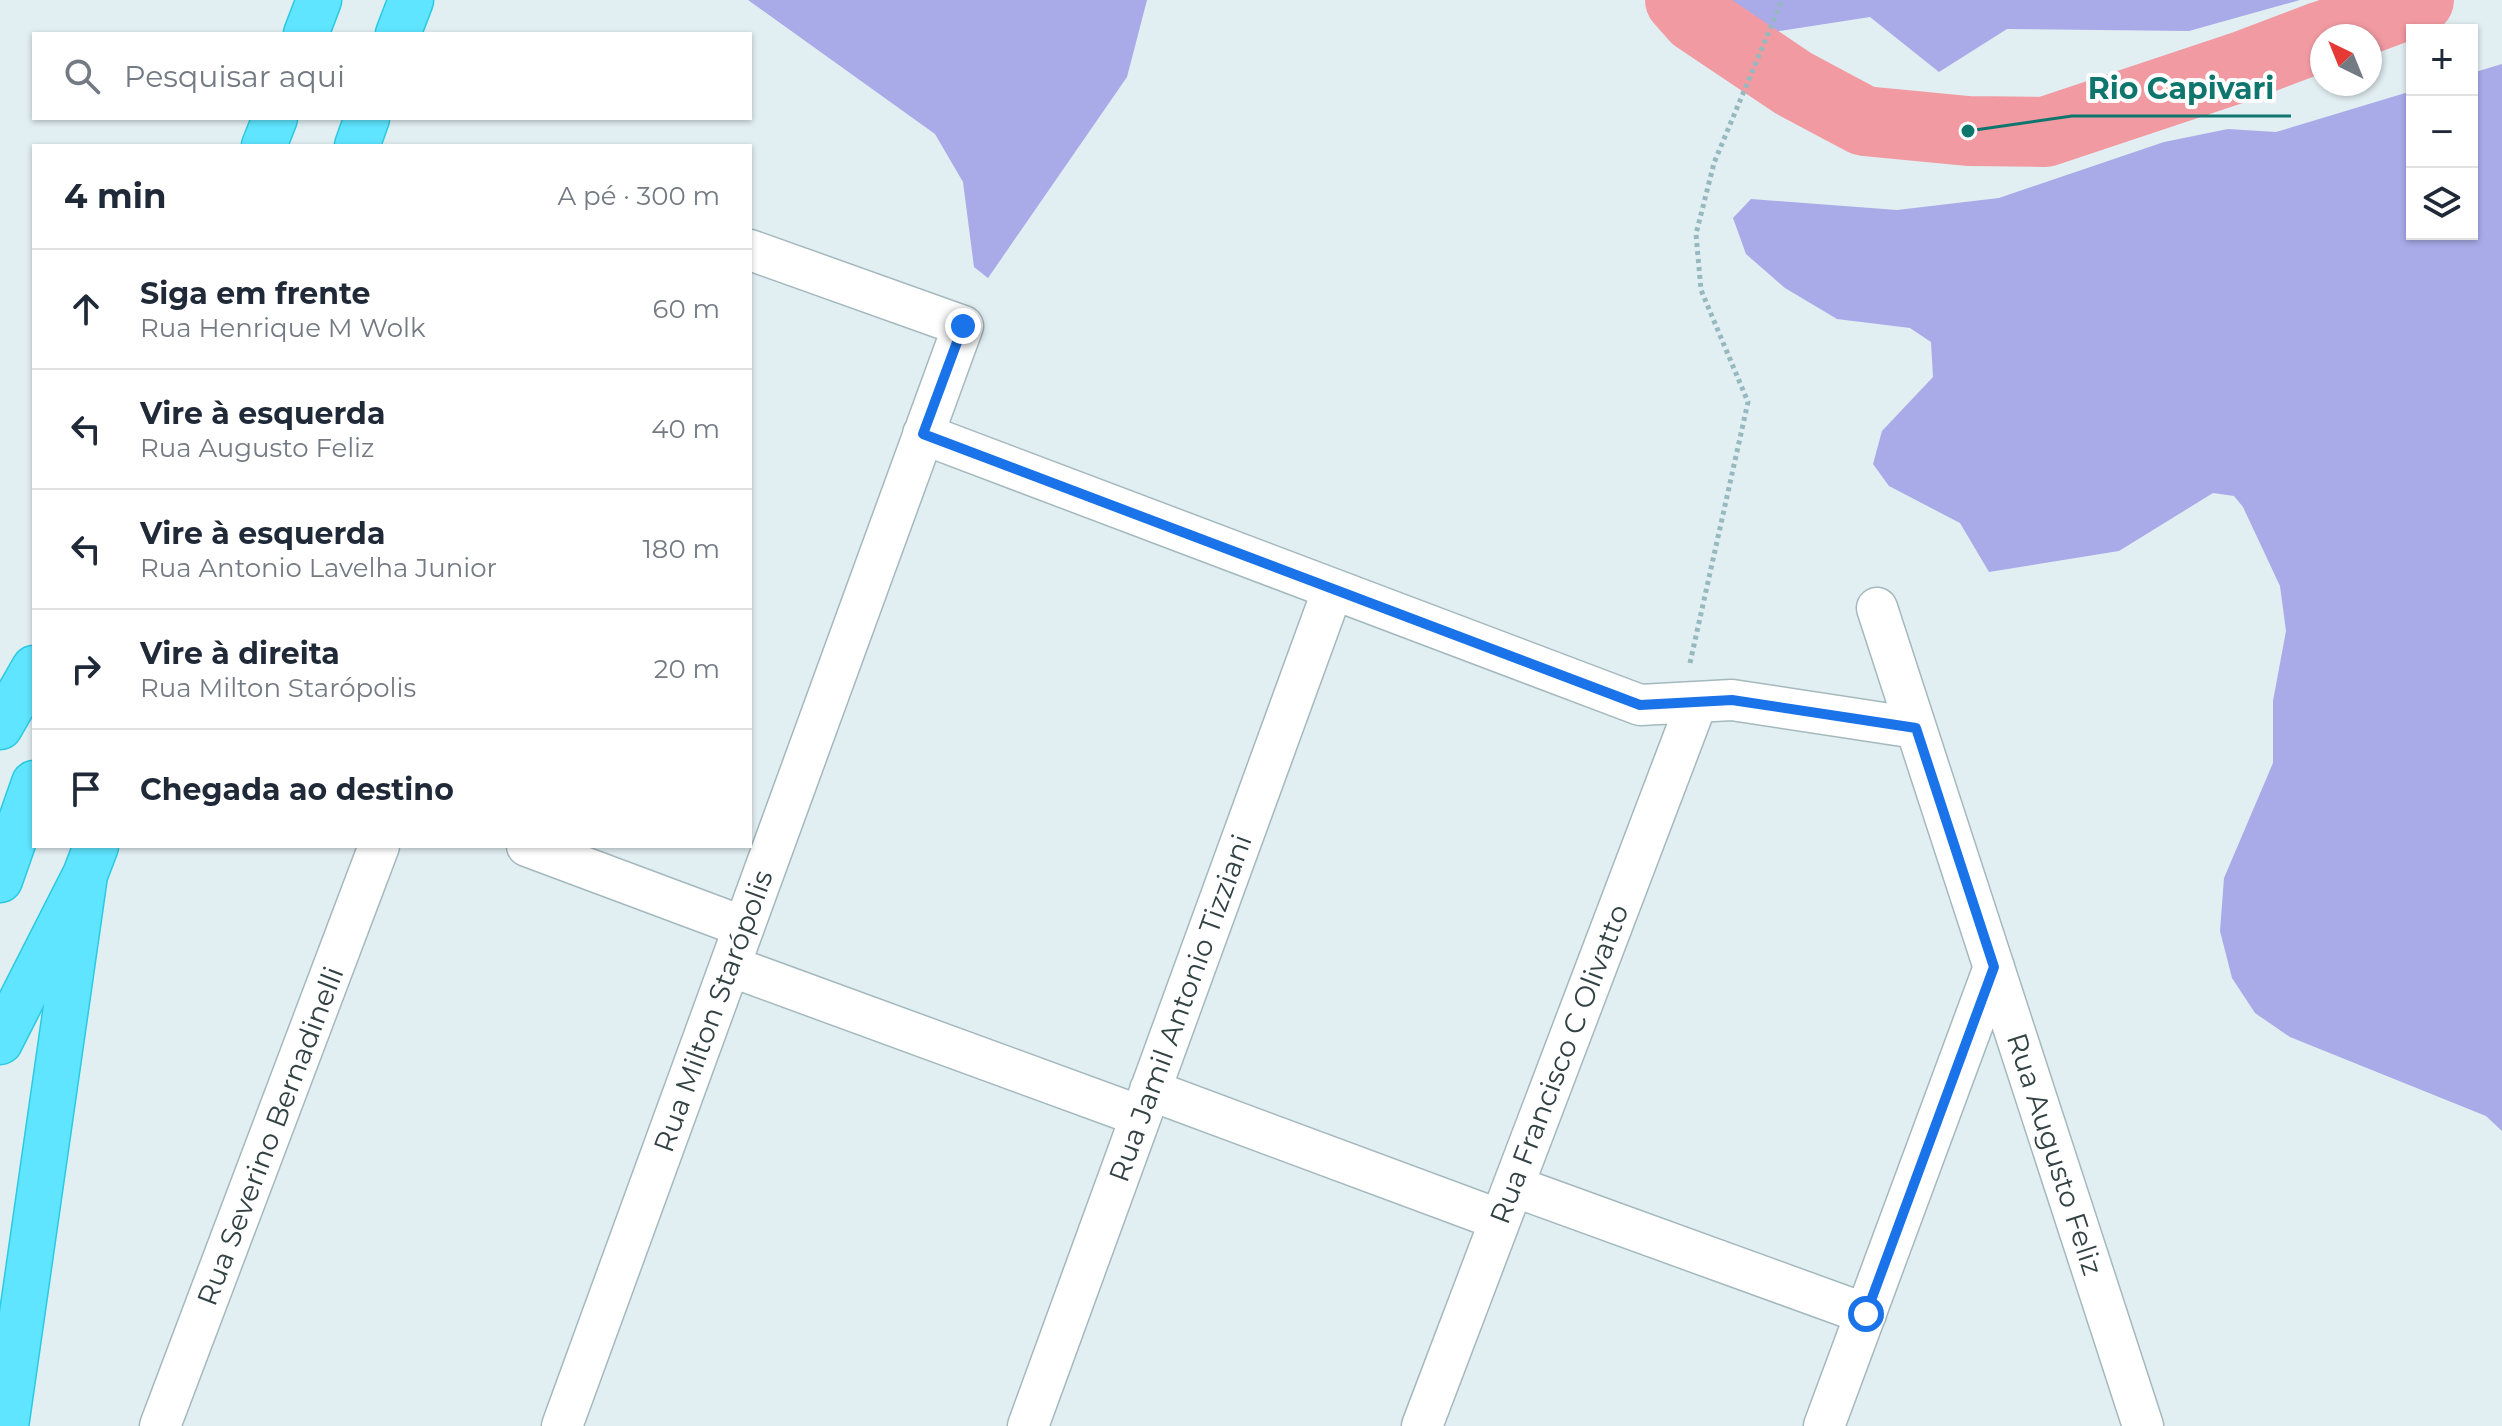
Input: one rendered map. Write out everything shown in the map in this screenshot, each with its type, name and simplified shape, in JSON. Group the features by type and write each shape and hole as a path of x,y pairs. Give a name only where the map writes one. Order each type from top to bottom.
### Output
{"highway":[{"path":"307,32 319,0"},
{"path":"399,32 411,0"},
{"path":"265,144 274,120"},
{"path":"358,144 366,120"},
{"path":"0,727 32,671"},
{"path":"0,880 32,789"},
{"path":"0,1042 91,860"},
{"path":"6,1426 91,860"}],"street":[{"name":"Rua Milton Starópolis","path":"562,1426 963,326 752,251"},
{"path":"923,434 1640,705 1732,700 1916,728"},
{"name":"Rua Jamil Antonio Tizziani","path":"1028,1426 1333,589"},
{"name":"Rua Augusto Feliz","path":"1877,608 2143,1426"},
{"name":"Rua Francisco C Olivatto","path":"1422,1426 1697,702"},
{"name":"Rua Severino Bernadinelli","path":"160,1426 378,848"},
{"path":"532,848 744,927"},
{"path":"730,966 1145,1103 1507,1203 1866,1314"},
{"path":"1824,1426 1994,967"}],"path":[{"path":"1697,702 1689,659 1748,402 1701,290 1696,234 1714,163 1782,0"}],"shaded area":[{"path":"748,0 1147,0 1127,77 988,278 974,267 963,182 935,134"},
{"path":"1651,0 2300,0 2189,31 2007,29 1939,72 1870,17 1708,42 1677,25"},
{"path":"2502,64 2502,1131 2486,1116 2290,1037 2255,1013 2232,978 2220,931 2224,878 2273,763 2273,701 2286,631 2280,586 2243,507 2234,496 2213,493 2119,551 1989,572 1960,523 1889,486 1873,464 1882,431 1933,377 1931,342 1910,328 1837,319 1785,288 1746,254 1733,218 1751,199 1897,210 1999,198 2164,142 2228,129 2276,132 2406,93 2406,240 2478,240 2478,71"}],"waterway":[{"path":"1680,0 1696,18 1793,83 1864,121 1968,131 2045,132 2310,41"},
{"path":"2355,24 2419,0"}],"place":[{"name":"Rio Capivari","path":"1968,131"}],"route":[{"path":"963,326 923,434 1640,705 1732,700 1916,728 1994,967 1866,1314"}]}
